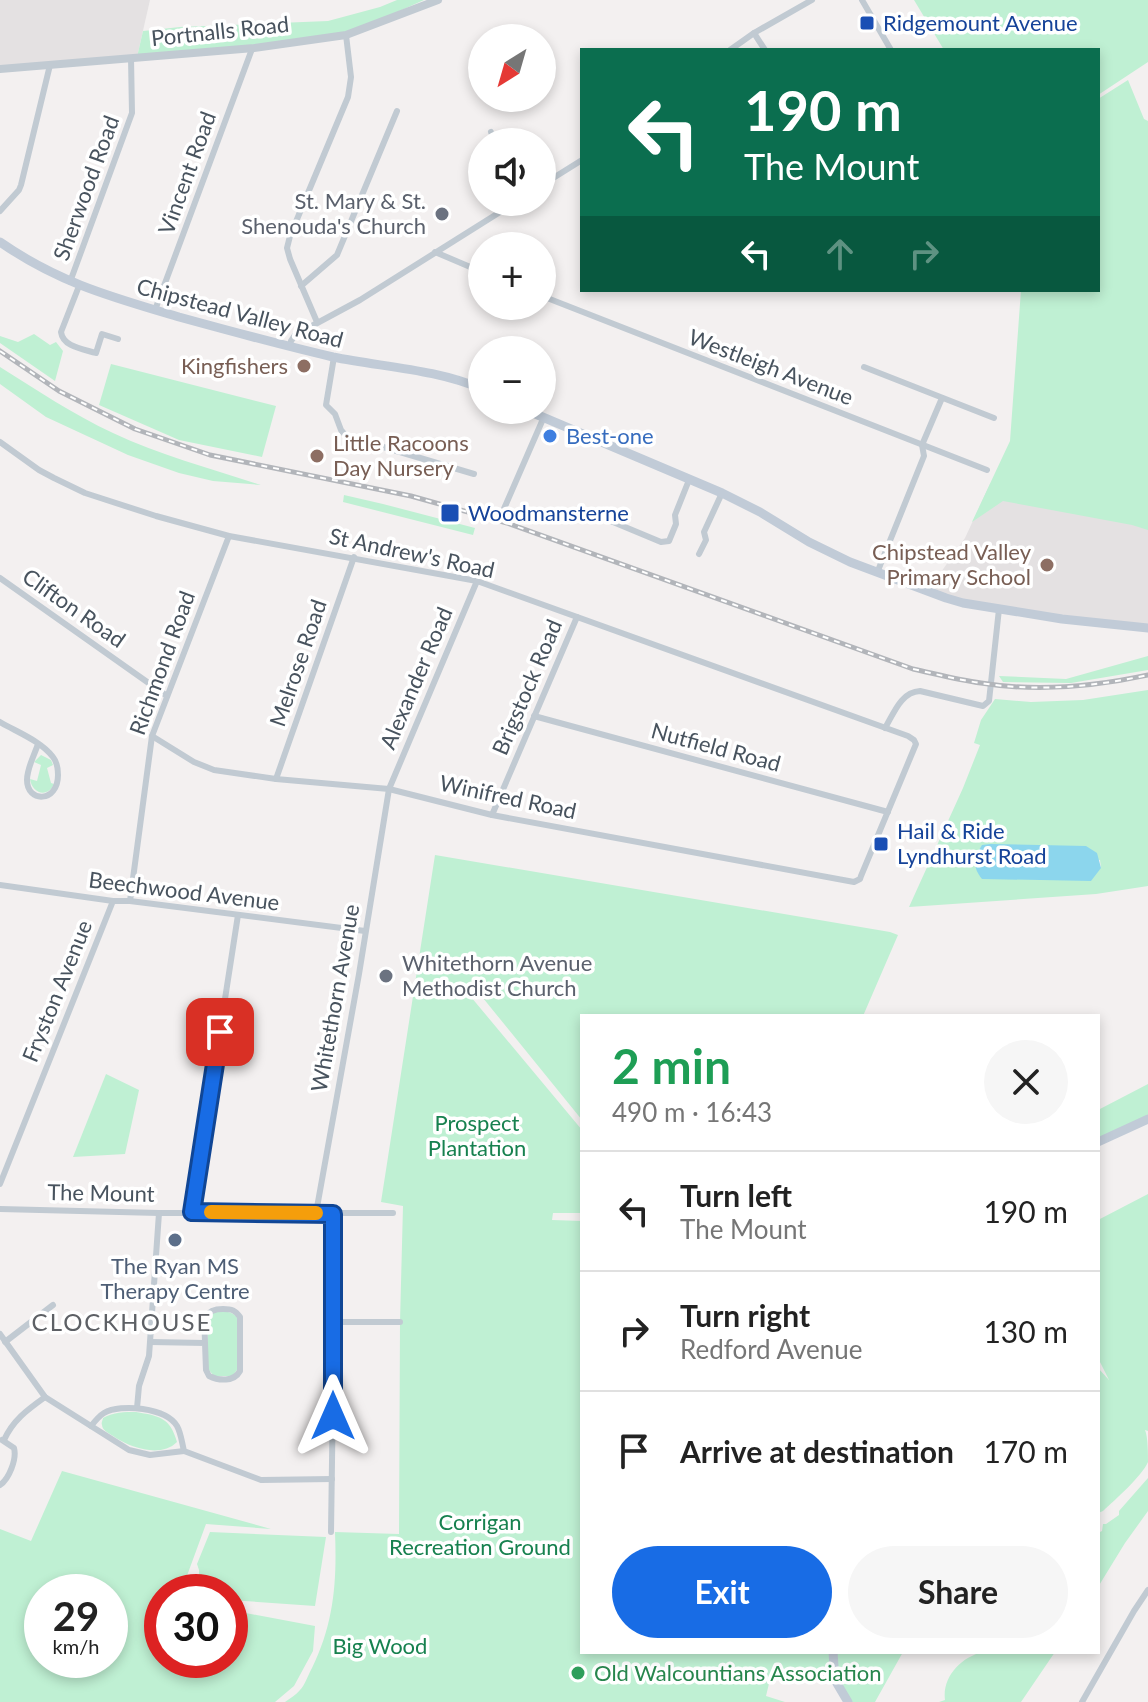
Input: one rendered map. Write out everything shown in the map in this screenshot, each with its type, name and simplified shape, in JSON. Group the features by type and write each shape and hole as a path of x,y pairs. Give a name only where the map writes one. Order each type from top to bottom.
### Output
{"main road":[{"name":"Chipstead Valley Road","path":"0,242 75,284 155,310 334,357 450,378 468,384"},
{"path":"555,424 722,493 809,542 877,573 954,601 1062,619 1148,628"},
{"path":"1100,1141 1148,1119"},
{"path":"833,1654 835,1680 848,1702"}],"street":[{"name":"Portnalls Road","path":"0,69 252,49 346,35 438,0"},
{"path":"733,48 812,0"},
{"path":"862,0 890,48"},
{"path":"754,33 764,48"},
{"path":"317,322 288,253 288,242 348,97 351,77 346,35"},
{"name":"Vincent Road","path":"155,310 252,49"},
{"name":"Sherwood Road","path":"118,339 102,334 96,353 67,344 61,332 132,113 131,58"},
{"path":"0,211 21,185 50,65"},
{"path":"301,286 337,255 397,111"},
{"path":"556,176 580,161"},
{"path":"290,346 295,335 360,300 493,216"},
{"path":"435,252 468,266"},
{"name":"Westleigh Avenue","path":"556,301 987,470"},
{"path":"334,357 326,405 337,417 346,436 474,474"},
{"path":"864,367 994,418"},
{"path":"877,573 924,456 922,445 942,398"},
{"path":"503,511 541,424"},
{"name":"St Andrew's Road","path":"0,442 39,470 85,493 156,516 229,536 477,581 908,736 916,746 888,812"},
{"path":"579,511 589,512 661,542 669,541 689,480"},
{"path":"699,554 706,540 704,532 722,493"},
{"name":"Richmond Road","path":"130,901 152,736 229,536"},
{"name":"Melrose Road","path":"276,779 354,557"},
{"name":"Clifton Road","path":"0,578 167,696"},
{"name":"Alexander Road","path":"389,789 477,581"},
{"path":"885,728 903,699 912,692 983,706 989,703 999,609"},
{"name":"Brigstock Road","path":"492,815 577,617"},
{"name":"Nutfield Road","path":"534,716 888,812"},
{"path":"0,722 38,744 53,757 58,768 58,782 55,791 41,797 32,793 26,784 38,744"},
{"name":"Winifred Road","path":"152,736 201,766 214,770 389,789 492,815 851,882 860,879 888,812"},
{"name":"Whitethorn Avenue","path":"316,1213 389,789"},
{"name":"Beechwood Avenue","path":"0,885 365,931"},
{"name":"Fryston Avenue","path":"0,1184 113,901"},
{"path":"192,1212 238,915"},
{"name":"The Mount","path":"0,1209 393,1213"},
{"path":"137,1408 139,1386 151,1342 159,1213"},
{"path":"331,1532 333,1214"},
{"path":"5,1342 53,1305"},
{"path":"232,1309 237,1312 240,1317 240,1371 234,1379 209,1376 205,1343 209,1311 232,1309"},
{"path":"334,1322 400,1322"},
{"path":"0,1334 45,1397 129,1450 150,1455 184,1451 261,1480 332,1479"},
{"path":"151,1342 205,1343"},
{"path":"0,1485 5,1481 15,1457 14,1448 2,1440 22,1413 45,1397"},
{"path":"91,1426 106,1411 137,1408 153,1411 167,1416 176,1424 184,1451"},
{"path":"1082,1702 1148,1590"}],"shaded area":[{"path":"0,0 150,0 137,57 0,69"},
{"name":"Chipstead Valley Primary School","path":"990,484 1148,520 1148,628 1062,619 927,592 965,538"}],"green space":[{"path":"397,0 424,0 346,35 137,57 143,31 328,21"},
{"path":"914,0 1148,0 1148,62 1100,94 1100,48 943,48"},
{"path":"1128,80 1144,119 1148,121 1148,530 1003,501 972,522 1010,441 1021,292 1100,292 1100,98"},
{"path":"34,334 50,345 56,342 63,351 55,381 0,343 0,336 18,342"},
{"path":"111,364 276,406 262,457 179,440 99,405"},
{"path":"0,367 113,433 168,455 261,485 213,481 128,455 46,417 0,384"},
{"path":"344,495 475,528 473,535 343,502"},
{"path":"1148,656 1148,670 1071,683 1003,682 999,676 1066,679"},
{"path":"1148,690 1148,886 1096,894 909,907 980,745 974,743 981,720 995,699 1031,702 1083,700","holes":["982,846 1100,860 1101,868 975,857"]},
{"path":"41,755 51,760 53,765 47,768 54,784 44,793 34,788 30,779 37,781 41,765 34,762"},
{"path":"435,855 898,935 864,1014 580,1014 580,1118 470,982 466,991 580,1128 580,1213 553,1213 552,1220 580,1221 580,1654 902,1654 875,1702 852,1702 831,1682 773,1667 766,1696 785,1702 285,1702 303,1685 325,1635 334,1585 335,1532 399,1534 403,1206 381,1202"},
{"path":"106,1074 139,1090 125,1154 73,1157"},
{"path":"1148,1084 1148,1116 1100,1137 1100,1109"},
{"path":"1148,1194 1148,1431 1145,1430 1148,1462 1128,1488 1100,1512 1100,1370 1109,1380 1100,1362 1100,1219"},
{"path":"215,1311 231,1313 238,1319 237,1370 232,1376 214,1376 208,1369 208,1317"},
{"path":"136,1412 162,1419 171,1427 177,1442 163,1450 146,1450 123,1442 102,1427 103,1418 107,1416"},
{"path":"62,1471 271,1529 206,1524 188,1574 144,1574 144,1678 248,1678 248,1613 315,1626 313,1651 294,1686 275,1702 0,1702 0,1529 31,1541"},
{"path":"1148,1478 1148,1511 1100,1584 1100,1532 1103,1524 1119,1515 1119,1511"},
{"path":"210,1532 326,1537 315,1606 248,1601 248,1574 199,1574 197,1564"},
{"path":"1054,1654 1021,1702 939,1702 945,1700 947,1684 955,1669 975,1655"}],"water":[{"path":"982,845 1086,846 1097,853 1101,868 1091,881 982,879 975,866 976,858"}],"railway":[{"path":"0,351 59,391 135,429 210,455 411,496 507,523 913,669 972,682 1044,688 1107,683 1148,675"}],"slow traffic":[{"path":"211,1212 316,1213"}],"place":[{"name":"Ridgemount Avenue","path":"867,23"},
{"name":"St. Mary & St. Shenouda's Church","path":"442,214"},
{"name":"Kingfishers","path":"304,366"},
{"name":"Best-one","path":"550,436"},
{"name":"Little Racoons Day Nursery","path":"317,456"},
{"name":"Woodmansterne","path":"450,513"},
{"name":"Chipstead Valley Primary School","path":"1047,565"},
{"name":"Hail & Ride Lyndhurst Road","path":"881,844"},
{"name":"Whitethorn Avenue Methodist Church","path":"386,976"},
{"name":"The Ryan MS Therapy Centre","path":"175,1240"},
{"name":"Old Walcountians Association","path":"578,1673"}],"district":[{"name":"CLOCKHOUSE","path":"122,1323"}],"route":[{"path":"220,1032 192,1212 333,1214 333,1416"}],"park label":[{"name":"Prospect Plantation","path":"477,1136"},
{"name":"Corrigan Recreation Ground","path":"480,1534"},
{"name":"Big Wood","path":"380,1646"}]}
